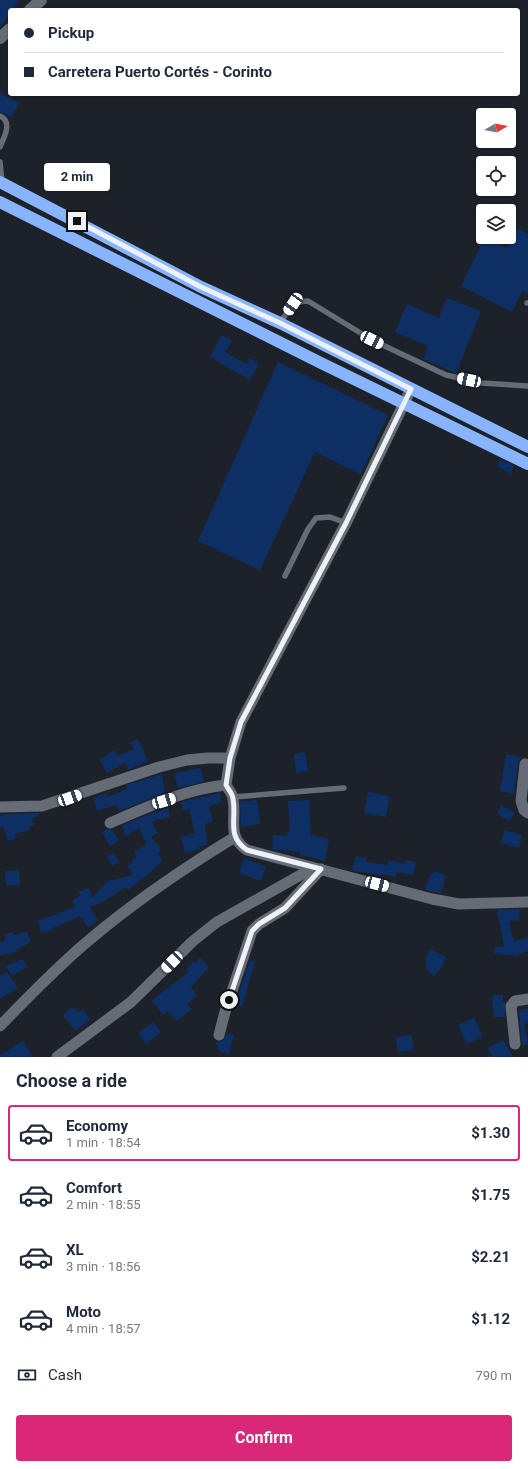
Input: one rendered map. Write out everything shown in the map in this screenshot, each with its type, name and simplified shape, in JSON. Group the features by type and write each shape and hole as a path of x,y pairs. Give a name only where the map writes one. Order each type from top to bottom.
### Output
{"highway":[{"path":"1,182 201,287 280,323 528,447"},
{"path":"0,202 321,363 404,402 528,464"}],"main road":[{"path":"32,8 41,0"},
{"path":"0,38 8,31"}],"street":[{"path":"411,389 346,523 241,722 230,758 226,785 233,797 235,837 239,844 247,850 432,899 459,904 528,902"},
{"path":"0,807 42,806 159,767 187,760 230,758"},
{"path":"525,764 521,801 524,810 528,813"},
{"path":"110,823 152,805 199,790 226,785"},
{"path":"0,1026 87,942 144,897 184,868 235,837"},
{"path":"219,1035 225,1012 252,931 259,924 285,908 317,868"},
{"path":"57,1057 131,1002 193,941 217,922 317,868"},
{"path":"515,1044 511,1006 515,1001 528,999"}],"lane":[{"path":"0,116 6,121 7,127 0,147"},
{"path":"0,162 1,182"},
{"path":"280,323 293,304 300,301 308,301 372,340 446,375 481,383 528,386"},
{"path":"285,576 308,529 316,518 330,518 346,523"},
{"path":"233,797 344,788"}],"building":[{"path":"0,0 19,0 13,8 8,8 8,16 0,27"},
{"path":"0,93 19,103 12,117 0,112"},
{"path":"517,228 528,234 528,294 522,291 512,312 461,286 482,244 499,244 507,248 509,244 516,244"},
{"path":"447,298 481,311 456,373 423,359 428,346 395,332 407,304 439,318"},
{"path":"222,335 232,341 225,352 246,364 249,358 259,364 250,380 210,357"},
{"path":"278,362 388,415 361,474 315,452 260,570 198,541"},
{"path":"500,460 514,466 511,474 497,466"},
{"path":"138,739 148,761 128,770 125,763 107,773 100,760 114,750 118,756 134,749 130,742"},
{"path":"305,752 308,771 296,773 294,754"},
{"path":"506,754 521,757 518,763 514,794 500,791"},
{"path":"201,768 204,782 178,788 174,773"},
{"path":"162,774 165,793 119,811 117,805 97,811 93,798 106,793 108,797 127,789 126,785"},
{"path":"368,792 390,796 386,817 364,813"},
{"path":"220,793 222,802 209,806 213,822 205,824 207,845 199,846 200,849 185,853 181,837 195,833 189,809 183,811 181,802"},
{"path":"257,800 260,824 241,827 240,802"},
{"path":"309,800 311,835 329,839 325,861 300,855 300,852 272,849 273,835 288,836 287,832 290,832 288,801"},
{"path":"501,805 515,813 510,821 497,814"},
{"path":"168,807 170,817 152,821 158,833 151,837 161,849 157,853 163,860 150,873 128,890 125,887 105,901 90,907 98,920 88,927 80,916 53,928 53,930 41,933 38,920 76,906 72,901 81,895 77,892 89,888 92,898 108,881 133,875 127,866 132,864 132,860 137,857 134,852 147,844 139,828 125,837 122,825"},
{"path":"39,813 38,817 32,818 34,825 29,826 30,830 15,834 16,839 7,841 4,826 0,827 0,816 7,814"},
{"path":"107,829 112,830 119,841 110,846 102,832"},
{"path":"504,830 522,835 519,848 501,843"},
{"path":"114,853 119,862 112,866 107,856"},
{"path":"356,856 367,859 366,862 388,865 389,860 405,864 406,860 416,862 413,875 397,872 396,877 382,874 382,876 352,870"},
{"path":"244,858 266,867 261,881 239,873"},
{"path":"19,870 20,885 6,886 5,871"},
{"path":"436,871 446,876 441,893 425,890 430,875"},
{"path":"519,909 520,920 509,921 514,942 528,937 528,951 516,956 494,953 495,946 504,947 497,910"},
{"path":"13,932 14,935 27,932 31,942 16,950 18,952 0,955 0,942 4,942 6,934"},
{"path":"430,949 446,957 443,966 434,976 426,968 426,959"},
{"path":"200,958 209,967 191,987 197,996 187,1004 192,1009 176,1021 168,1011 163,1015 152,1000 189,972 186,970 193,962 195,963"},
{"path":"22,959 28,967 12,976 6,966"},
{"path":"250,960 255,962 242,1007 235,1005"},
{"path":"7,972 18,988 0,998 0,976"},
{"path":"492,995 503,995 503,1002 505,1002 505,1017 494,1017"},
{"path":"73,1007 78,1012 82,1009 90,1019 76,1031 63,1015"},
{"path":"528,1009 528,1023 524,1024 528,1044 522,1045 519,1010"},
{"path":"474,1018 483,1036 467,1044 458,1025"},
{"path":"153,1022 161,1032 146,1044 138,1033"},
{"path":"227,1033 234,1035 229,1054 220,1052 216,1044 217,1042 224,1040"},
{"path":"412,1035 413,1050 398,1052 396,1037"},
{"path":"503,1040 513,1057 492,1057 488,1048"},
{"path":"23,1041 32,1057 0,1057 0,1055"}],"route":[{"path":"77,221 201,287 280,323 411,389 346,523 241,722 230,758 226,785 233,797 235,837 239,844 247,850 321,869 285,908 259,924 252,931 229,1000"}]}
